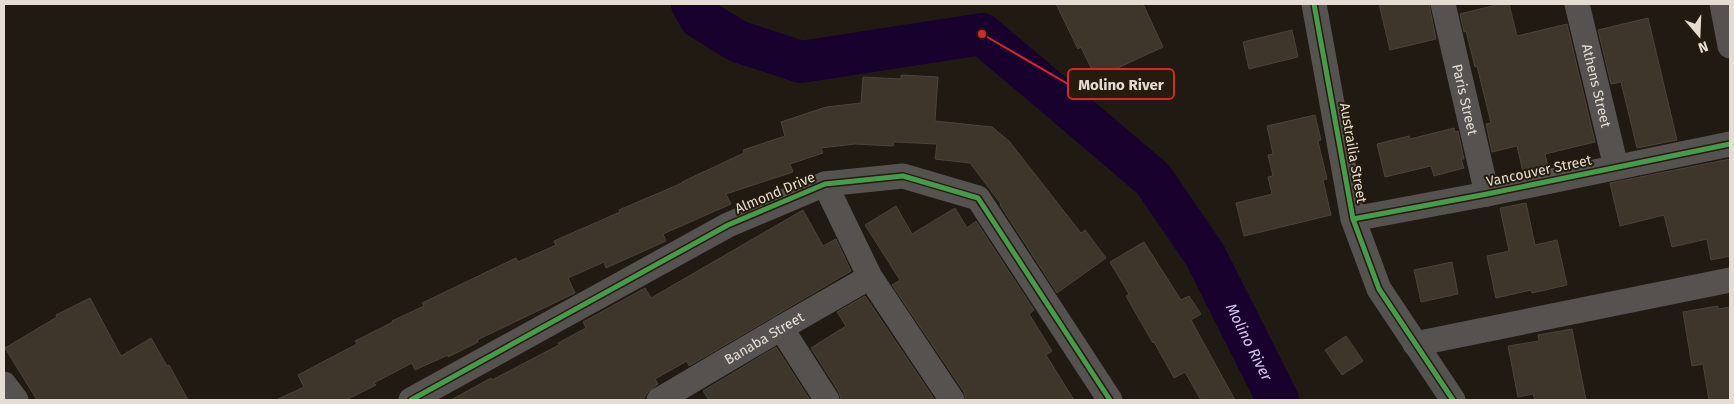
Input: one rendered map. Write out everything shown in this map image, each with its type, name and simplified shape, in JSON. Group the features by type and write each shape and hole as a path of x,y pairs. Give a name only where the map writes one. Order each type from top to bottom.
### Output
{"street":[{"name":"Austrailia Street","path":"1314,4 1353,219 1379,289 1453,400"},
{"name":"Paris Street","path":"1443,4 1487,194"},
{"name":"Athens Street","path":"1577,4 1616,166"},
{"path":"1722,4 1730,46"},
{"name":"Vancouver Street","path":"1353,219 1487,194 1730,144"},
{"name":"Almond Drive","path":"411,400 728,225 825,184 903,176 978,198 1110,400"},
{"path":"825,184 870,278 952,400"},
{"name":"Banaba Street","path":"659,400 689,393 781,328 870,278"},
{"path":"1415,344 1730,280"},
{"path":"781,328 827,400"},
{"path":"4,384 16,400"}],"building":[{"path":"1056,4 1143,4 1163,47 1096,78 1081,47 1078,49"},
{"path":"1379,4 1429,4 1436,39 1390,50"},
{"path":"1500,4 1509,4 1517,36 1567,24 1595,142 1545,154 1548,167 1523,172 1517,146 1492,152 1486,124 1491,123 1477,66 1475,67 1460,14"},
{"path":"1648,18 1677,140 1637,148 1621,82 1611,84 1598,30"},
{"path":"1292,30 1298,57 1249,69 1243,42"},
{"path":"901,75 938,77 935,121 992,127 1009,141 1081,233 1085,230 1106,258 1057,293 1001,204 970,163 935,159 937,144 894,142 893,146 855,144 821,148 823,153 790,164 793,172 726,194 731,204 663,234 666,241 606,268 604,262 568,278 575,293 477,340 478,342 448,357 448,355 415,370 412,363 374,383 376,385 346,400 276,400 304,387 298,375 357,344 355,341 424,306 422,303 516,258 518,262 556,245 554,241 682,183 744,153 743,150 785,136 781,122 826,107 861,103 863,77 901,79"},
{"path":"1315,115 1321,140 1318,141 1327,179 1323,180 1331,215 1244,236 1236,203 1272,194 1268,177 1273,176 1268,155 1273,154 1267,126"},
{"path":"1454,128 1455,132 1458,131 1464,159 1461,159 1464,168 1434,176 1431,166 1385,177 1377,144 1409,136 1410,139"},
{"path":"1730,159 1730,256 1711,260 1707,239 1672,247 1664,215 1620,226 1610,183"},
{"path":"1526,203 1535,245 1557,240 1567,285 1532,293 1531,290 1496,298 1487,256 1509,251 1500,208"},
{"path":"896,206 912,234 955,208 967,228 976,221 1034,310 1029,314 1052,351 1046,355 1074,400 966,400 964,392 892,285 900,280 865,225"},
{"path":"803,210 823,246 836,239 851,271 689,366 687,361 655,379 658,384 647,393 643,400 451,400 559,345 558,343 586,328 583,322 645,288 651,298"},
{"path":"1144,242 1181,300 1189,296 1201,314 1191,320 1235,400 1201,400 1185,372 1174,378 1142,324 1126,296 1129,294 1110,262"},
{"path":"1452,262 1458,294 1421,302 1414,270"},
{"path":"865,296 935,400 841,400 839,392 811,348 846,326 837,312"},
{"path":"90,298 121,356 151,338 167,366 169,365 188,400 37,400 5,348 57,317 56,315"},
{"path":"1718,306 1718,309 1730,307 1730,400 1709,400 1703,364 1692,366 1683,312"},
{"path":"1572,329 1586,400 1535,400 1533,394 1518,397 1508,346 1539,341 1538,335"},
{"path":"1346,336 1363,361 1342,375 1325,350"},
{"path":"776,347 810,400 709,400 703,391"}],"waterway":[{"name":"Molino River","path":"692,4 700,18 737,41 801,62 982,34 1153,179 1205,255 1278,400"}],"cycle path":[{"path":"1314,4 1353,219 1379,289 1453,400"},
{"path":"1353,219 1487,194 1730,144"},
{"path":"411,400 728,225 825,184 903,176 978,198 1110,400"}],"place":[{"name":"Molino River","path":"982,34"}]}
